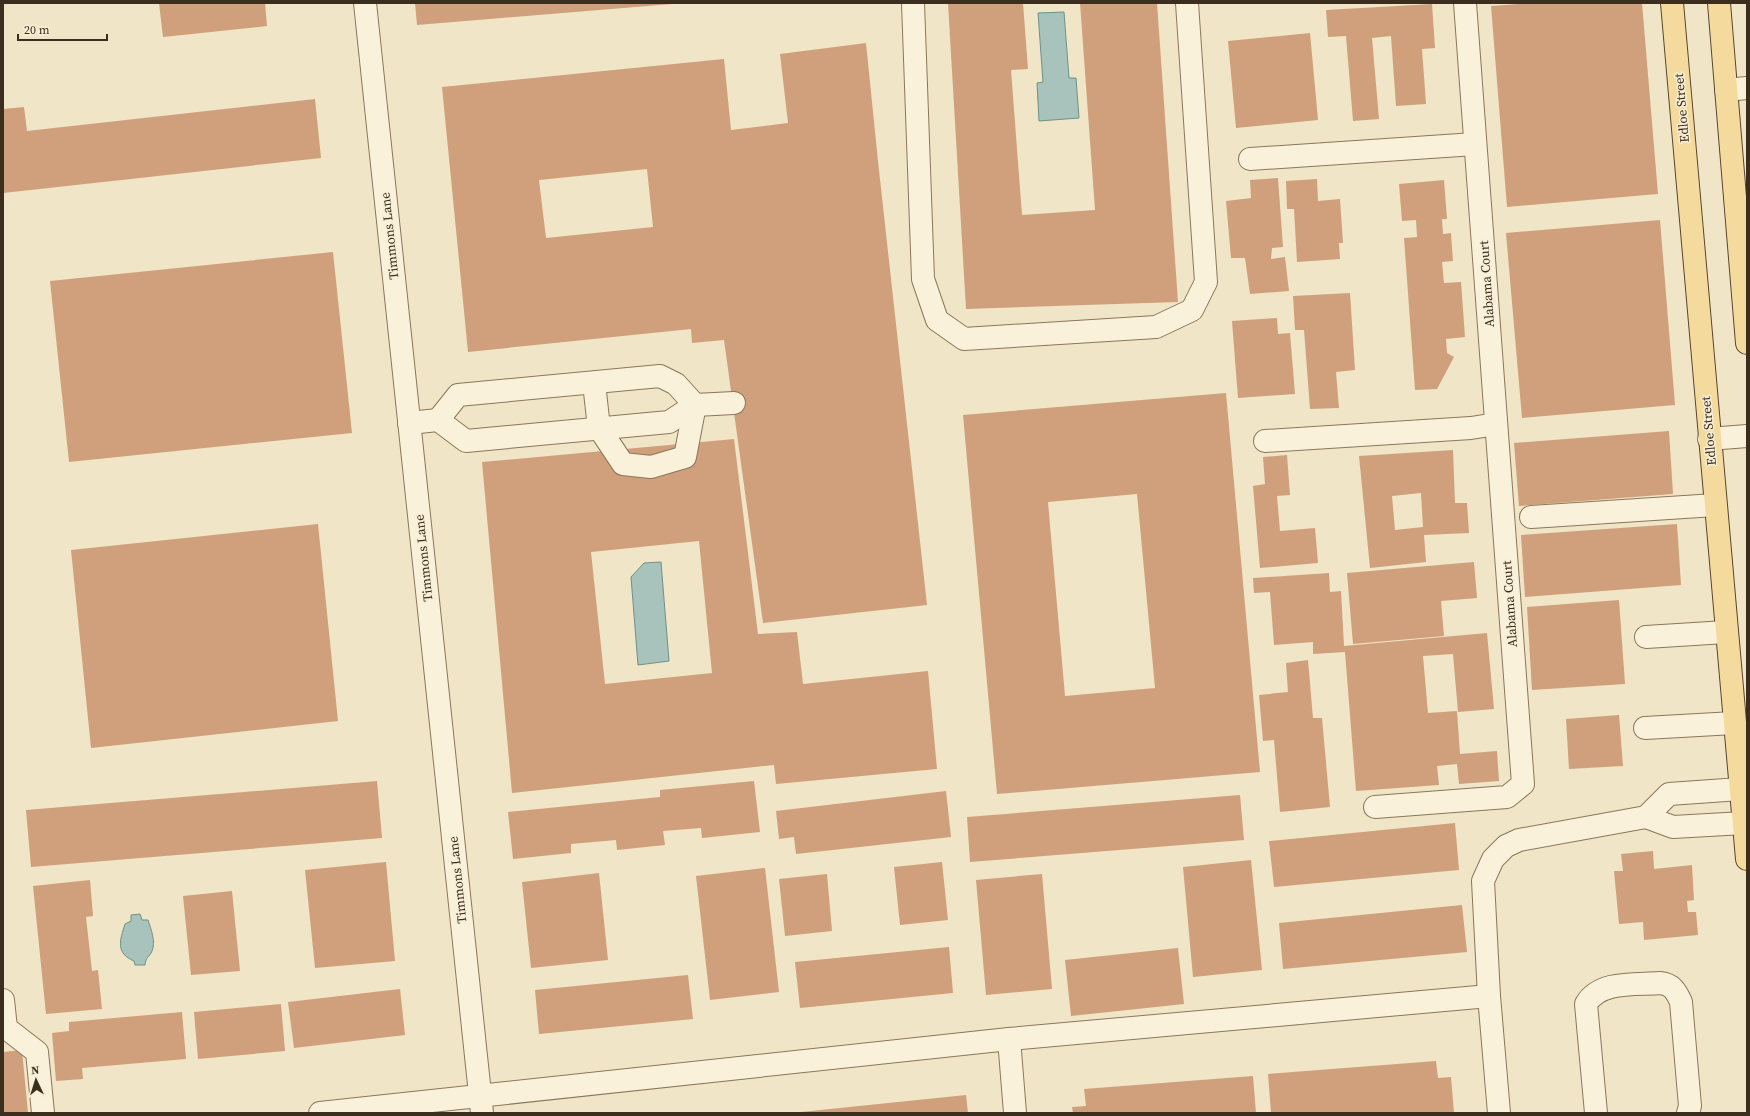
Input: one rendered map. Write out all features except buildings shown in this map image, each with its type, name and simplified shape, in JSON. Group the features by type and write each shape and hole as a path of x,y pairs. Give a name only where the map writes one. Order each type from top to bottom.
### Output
{"main road":[{"name":"Edloe Street","path":"1672,3 1734,723 1744,807 1747,859"},
{"path":"1719,3 1736,89 1747,343"}],"street":[{"name":"Timmons Lane","path":"365,3 481,1104"},
{"path":"913,3 923,279 936,320 964,338 1156,327 1192,310 1206,282 1187,3"},
{"name":"Alabama Court","path":"1375,807 1507,797 1523,784 1465,3"},
{"path":"1250,158 1475,144"},
{"path":"438,420 458,395 660,376 676,384 695,405"},
{"path":"594,383 599,428 623,464 651,467 684,457 695,405"},
{"path":"409,423 438,420 466,441 669,422 695,405 734,403"},
{"path":"1265,441 1471,428 1496,424"},
{"path":"1709,440 1747,436"},
{"path":"1531,517 1715,504"},
{"path":"1646,637 1726,632"},
{"path":"1645,728 1734,723"},
{"path":"1646,817 1668,794 1744,807"},
{"path":"1499,1113 1489,996 1483,881 1493,859 1506,846 1519,840 1646,817 1673,827 1744,807"},
{"path":"1596,1113 1586,1004 1599,990 1609,986 1660,983 1668,984 1676,991 1680,1002 1690,1106 1688,1113"},
{"path":"320,1113 481,1104 551,1088 1009,1039 1489,996"},
{"path":"3,1000 6,1028 37,1052 43,1113"},
{"path":"1009,1039 1015,1113"}],"water":[{"path":"1064,12 1069,78 1076,78 1079,118 1039,121 1037,83 1043,82 1038,13"},
{"path":"661,562 669,661 638,665 631,577 644,563"},
{"path":"140,914 142,920 148,920 153,936 153,947 145,965 135,965 134,961 124,954 120,946 125,924 131,921 131,915"}]}
